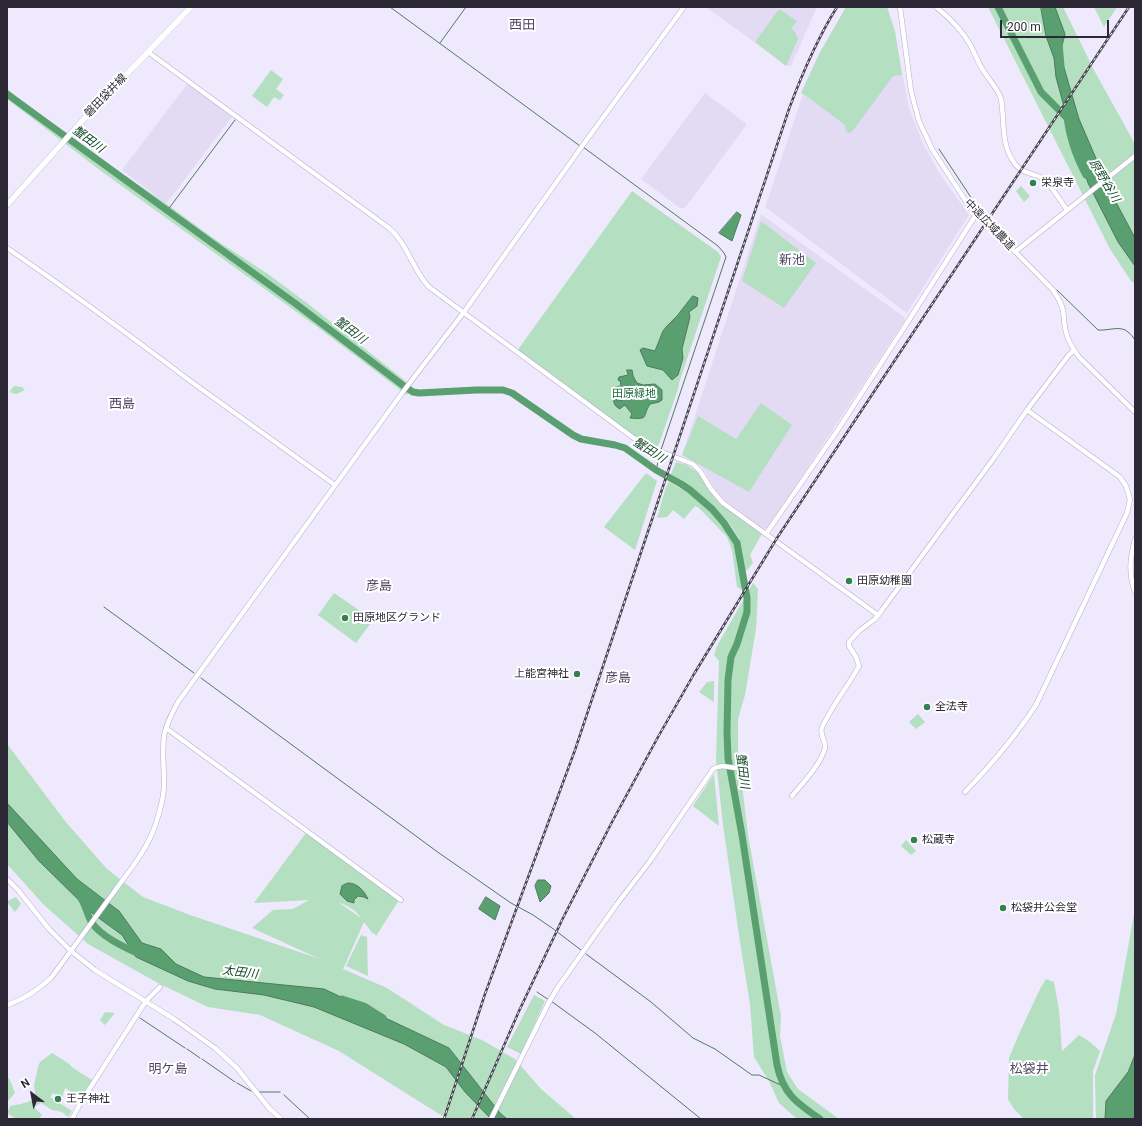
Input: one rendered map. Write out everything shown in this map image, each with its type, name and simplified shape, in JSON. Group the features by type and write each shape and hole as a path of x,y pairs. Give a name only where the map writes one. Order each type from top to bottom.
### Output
{"main road":[{"name":"磐田袋井線","path":"7,205 63,142 191,7"}],"street":[{"path":"7,1005 26,997 51,978 122,880 151,836 160,812 164,785 164,736 169,719 178,702 402,393 464,312 585,142 684,7"},
{"name":"中遠広域農道","path":"900,7 911,91 919,121 932,149 962,196 977,214 1047,284 1057,296 1063,310 1067,337 1074,350 1135,412"},
{"path":"936,7 951,19 965,36 982,69 1000,96 1005,141 1008,151 1016,166 1024,172 1044,178 1067,210"},
{"path":"148,52 389,228 399,238 416,269 429,286 645,445 693,464 700,471 710,489 723,503 878,616"},
{"path":"1015,252 1135,156"},
{"path":"766,534 839,428 977,214"},
{"path":"7,248 48,276 193,383 336,485"},
{"path":"792,796 809,776 823,755 825,743 821,733 822,728 858,666 856,657 849,646 849,642 859,631 878,616 994,458 1027,410 1074,350"},
{"path":"965,792 1002,752 1036,705 1126,513 1130,499 1126,486 1120,477 1027,410"},
{"path":"1135,539 1130,559 1130,576 1135,592"},
{"path":"166,728 401,900"},
{"path":"491,1119 549,1002 558,987 617,904 650,861 713,769 720,766 736,768"},
{"path":"7,879 18,890 49,929 71,951 94,970 174,1019 223,1054 237,1068 269,1108 281,1119"},
{"path":"72,1119 81,1102 146,1001 160,987"}],"shaded area":[{"path":"706,7 817,7 791,66 787,66"},
{"path":"846,7 884,7 896,41 909,108 922,141 938,171 969,215 907,313 765,207 807,82"},
{"path":"188,83 232,117 166,204 122,170"},
{"path":"705,93 747,124 685,208 680,208 641,179"},
{"path":"761,214 904,317 905,320 768,528 763,529 723,499 716,491 703,468 696,462 682,455"}],"green space":[{"path":"846,7 887,7 895,31 902,75 893,76 850,133 846,131 845,125 801,93 819,54"},
{"path":"988,7 1063,7 1095,72 1135,144 1135,284 1131,281 1110,249"},
{"path":"1094,7 1117,7 1104,27"},
{"path":"779,9 797,21 791,29 795,32 798,39 786,66 755,42"},
{"path":"271,70 283,79 276,89 284,95 280,100 274,97 267,107 252,96"},
{"path":"7,89 83,147 216,240 268,274 307,303 412,386 407,395 316,326 101,171 7,99"},
{"path":"1021,186 1030,196 1024,202 1016,191"},
{"name":"田原緑地","path":"632,191 718,252 721,257 678,389 656,450 645,445 517,351"},
{"path":"761,221 816,263 784,308 742,281"},
{"path":"14,386 22,387 25,390 17,394 11,393 10,391"},
{"path":"761,403 792,425 749,492 682,455 698,416 736,439"},
{"path":"676,462 687,465 704,477 721,501 763,532 750,555 753,563 745,572 739,538 729,523 703,497 671,474"},
{"path":"646,473 657,481 635,550 604,527"},
{"path":"669,482 695,497 723,524 733,538 740,566 741,589 737,587 732,550 727,537 699,508 695,506 684,519 673,510 667,517 657,518 666,487"},
{"path":"753,583 758,589 756,629 745,695 738,719 738,751 748,835 781,1016 780,1036 787,1072 798,1089 839,1119 797,1119 779,1103 769,1081 754,1057 750,1004 723,825 716,760 719,661 714,655 717,646"},
{"name":"田原地区グランド","path":"334,593 373,620 356,643 318,615"},
{"path":"714,681 714,702 699,692 707,682"},
{"path":"918,714 925,722 916,729 909,722"},
{"path":"7,744 65,821 107,869 143,897 190,915 320,959 252,928 273,910 293,909 309,900 254,903 306,833 399,900 376,936 364,922 343,969 387,988 444,1025 482,1040 515,1059 541,1089 576,1119 447,1119 339,1051 260,1015 208,1007 158,983 88,944 44,905 7,864","holes":["338,902 354,910 361,918"]},
{"path":"714,774 719,826 693,806"},
{"path":"906,840 916,851 911,855 901,846"},
{"path":"16,897 21,904 15,912 7,901"},
{"path":"1135,909 1135,1119 1096,1119 1095,1075 1116,1014"},
{"path":"361,935 367,937 368,976 346,966"},
{"path":"1046,979 1054,982 1059,1010 1062,1051 1079,1035 1100,1051 1093,1071 1093,1119 1024,1119 1014,1109 1008,1099 1009,1058"},
{"path":"534,995 545,1001 521,1054 507,1047"},
{"path":"105,1012 115,1013 105,1025 100,1020"},
{"path":"52,1053 92,1080 89,1087 81,1095 76,1095 65,1088 62,1098 53,1093 50,1097 72,1111 68,1117 62,1112 52,1110 41,1103 34,1107 42,1115 39,1119 16,1119 7,1113 10,1106 36,1099 34,1085 38,1067 40,1062"},
{"path":"7,1076 15,1093 7,1102"}],"water":[{"path":"1041,7 1055,7 1065,34 1060,54 1079,119 1110,191 1135,238 1135,266 1118,242 1088,183 1067,118 1056,77 1054,58 1046,36"},
{"path":"737,212 741,215 732,241 719,233"},
{"path":"693,296 698,298 697,306 689,312 690,317 682,349 683,358 678,375 672,380 663,370 647,366 640,350 643,348 655,351 663,331"},
{"path":"627,370 632,370 633,376 637,383 643,385 655,384 662,390 662,400 650,404 643,418 630,418 632,414 625,405 620,409 614,404 614,399 616,398 617,401 623,400 621,391 616,391 615,387 621,386 620,380 619,381 618,379 619,377 628,375"},
{"path":"7,803 77,879 119,911 142,943 161,949 176,964 204,977 324,989 449,1048 500,1113 507,1119 491,1119 465,1092 446,1067 404,1044 314,1007 264,995 215,989 188,981 136,957 122,935 92,913 39,861 7,822"},
{"path":"538,880 545,880 551,886 549,893 540,902 535,886"},
{"path":"348,883 355,884 360,888 368,899 358,896 354,900 354,903 347,901 340,894 342,886"},
{"path":"486,897 500,906 495,920 479,909"},
{"path":"1135,1055 1135,1119 1105,1119 1106,1101 1128,1072"}],"waterway":[{"path":"390,7 580,146"},
{"path":"440,43 466,7"},
{"name":"原野谷川","path":"998,7 1041,92 1067,118"},
{"name":"原野谷川","path":"1059,43 1061,66"},
{"name":"蟹田川","path":"7,94 296,304 413,392 503,390 512,393 581,439 625,448 656,470 690,490 712,509 724,523 737,543 747,598 747,612 737,644 731,657 728,680 728,758 742,835 777,1065 787,1091 798,1103 820,1119"},
{"name":"原野谷川","path":"1066,109 1068,126 1073,143 1086,175"},
{"path":"167,211 235,120"},
{"path":"583,147 718,246 726,257 661,450"},
{"path":"939,149 976,205 980,208"},
{"path":"1057,290 1098,330 1122,329 1129,333 1135,340"},
{"path":"656,470 660,454"},
{"path":"104,607 194,673"},
{"path":"201,678 439,853 511,903 533,915 581,950"},
{"name":"太田川","path":"80,897 84,903 90,920 101,933 139,954"},
{"path":"586,954 651,1002 693,1038 715,1049 752,1075 759,1075 785,1087"},
{"path":"537,992 549,1000"},
{"name":"太田川","path":"342,999 364,1006 383,1018"},
{"path":"551,1001 595,1033 701,1119"},
{"path":"140,1018 185,1048"},
{"path":"187,1049 200,1058"},
{"path":"202,1059 235,1082"},
{"path":"237,1083 251,1091"},
{"path":"259,1092 280,1092"},
{"path":"284,1095 310,1119"}],"railway":[{"path":"444,1119 485,994 575,750 789,109 810,57 837,7"},
{"path":"472,1119 519,1011 562,920 612,822 694,674 777,538 1129,7"}],"place":[{"name":"栄泉寺","path":"1033,183"},
{"name":"田原幼稚園","path":"849,581"},
{"name":"田原地区グランド","path":"345,618"},
{"name":"上能宮神社","path":"577,674"},
{"name":"全法寺","path":"927,707"},
{"name":"松蔵寺","path":"914,840"},
{"name":"松袋井公会堂","path":"1003,908"},
{"name":"王子神社","path":"58,1099"}],"district":[{"name":"西田","path":"522,26"},
{"name":"新池","path":"792,261"},
{"name":"西島","path":"122,405"},
{"name":"彦島","path":"379,587"},
{"name":"彦島","path":"618,679"},
{"name":"明ケ島","path":"168,1070"},
{"name":"松袋井","path":"1029,1070"}]}
